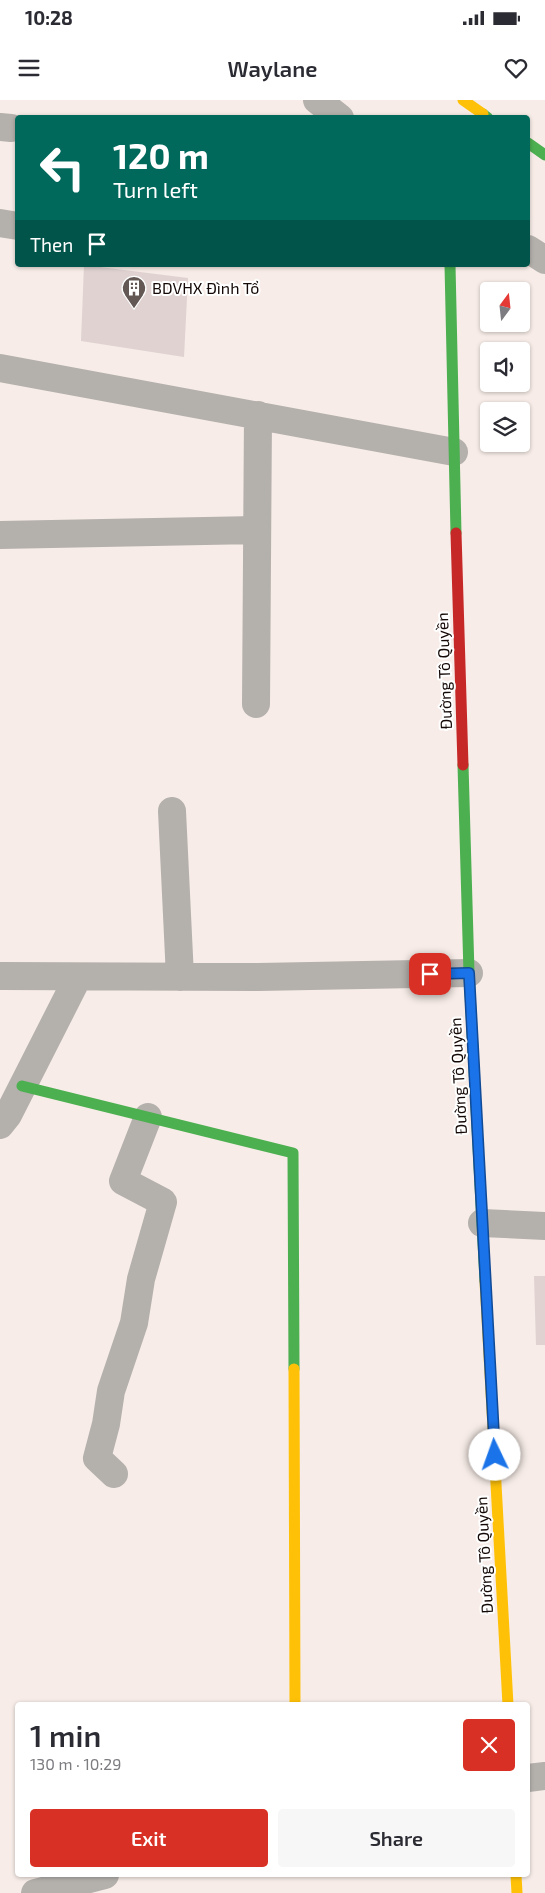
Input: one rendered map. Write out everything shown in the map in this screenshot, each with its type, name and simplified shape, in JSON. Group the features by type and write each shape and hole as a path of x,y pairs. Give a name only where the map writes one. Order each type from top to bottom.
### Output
{"main road":[{"path":"463,100 483,115"},
{"path":"530,144 545,155"},
{"name":"Đường Tô Quyền","path":"450,267 469,973 508,1702"},
{"path":"22,1086 293,1153 295,1702"},
{"path":"516,1877 517,1893"}],"street":[{"path":"317,100 336,115"},
{"path":"0,223 15,226"},
{"path":"530,250 545,260"},
{"path":"0,368 454,452"},
{"path":"256,704 258,415"},
{"path":"0,535 257,530"},
{"path":"172,811 180,977"},
{"path":"0,976 180,977 469,973"},
{"path":"0,1124 8,1115 78,977"},
{"path":"114,1474 97,1458 106,1424 111,1391 134,1323 141,1280 163,1202 123,1181 148,1117"},
{"path":"482,1223 545,1226"},
{"path":"530,1778 545,1776"},
{"path":"35,1893 97,1877"}],"building":[{"name":"BDVHX Đình Tổ","path":"84,267 100,267 188,278 184,357 81,341"},
{"path":"534,1276 545,1276 545,1345 536,1345"}],"traffic: fast":[{"path":"530,144 545,155"},
{"path":"450,267 456,533"},
{"path":"463,765 469,973 485,1281"},
{"path":"22,1086 293,1153 294,1369"}],"traffic: slow":[{"path":"463,100 483,114"},
{"path":"485,1281 508,1702"},
{"path":"294,1369 295,1702"},
{"path":"516,1877 517,1893"}],"traffic: jam":[{"path":"456,533 463,765"}],"place":[{"name":"BDVHX Đình Tổ","path":"134,309"}],"route":[{"path":"430,974 469,973 495,1455"}]}
